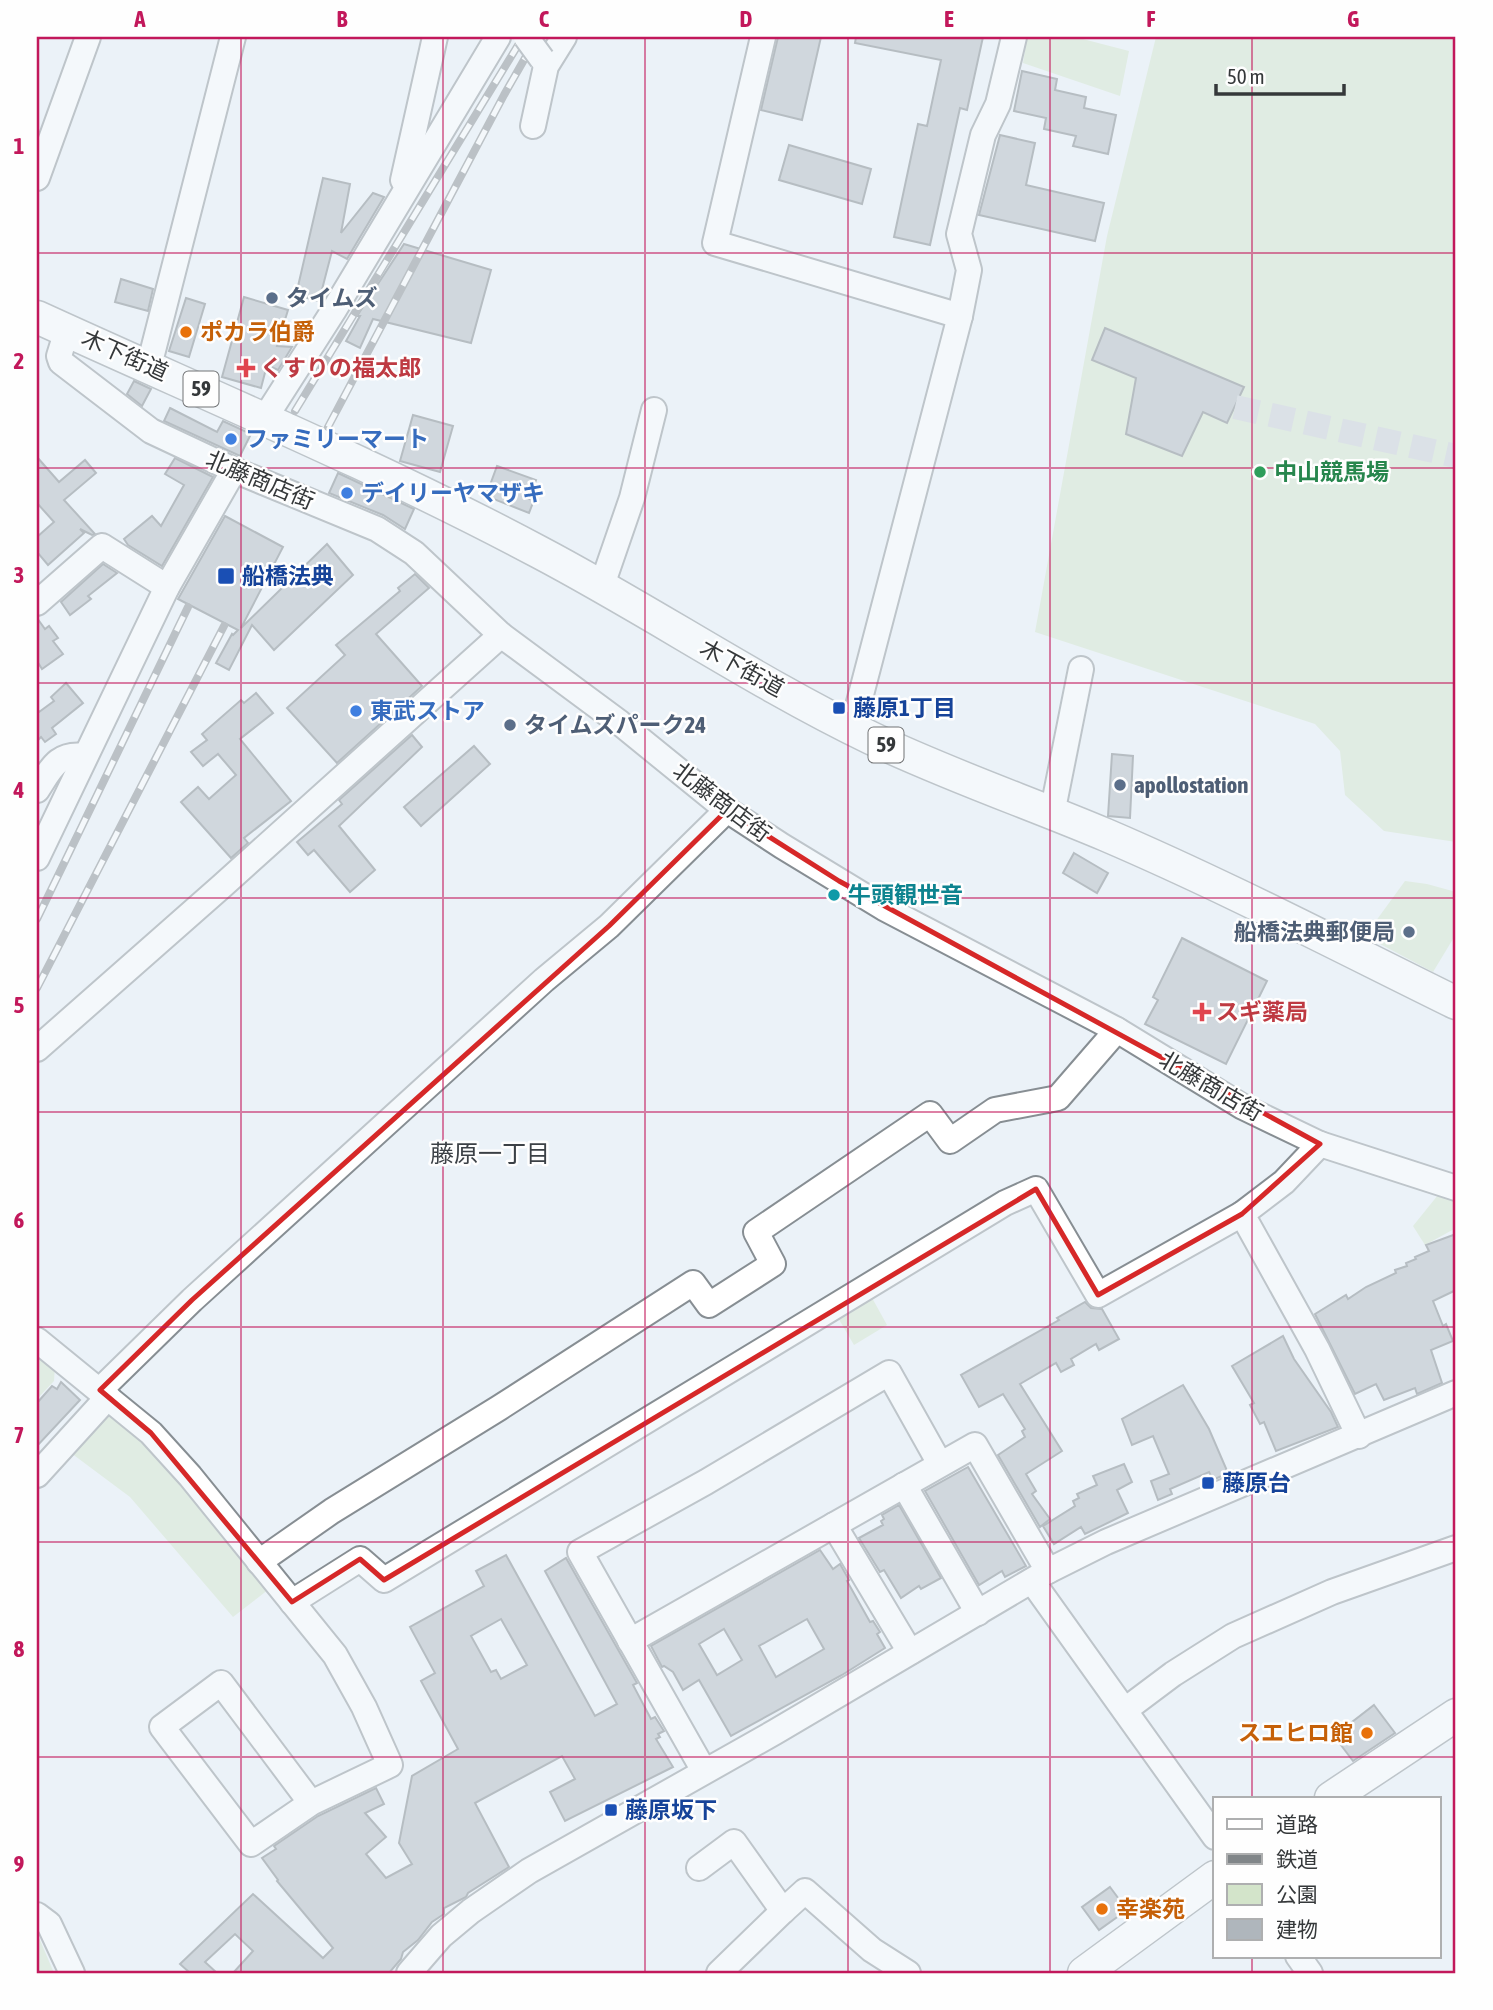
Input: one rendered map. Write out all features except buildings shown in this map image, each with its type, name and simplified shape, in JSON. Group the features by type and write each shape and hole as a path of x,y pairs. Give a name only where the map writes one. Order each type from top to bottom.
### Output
{"main road":[{"name":"木下街道","path":"37,317 265,418 442,501 543,554 852,729 950,774 1187,872 1456,1003"},
{"path":"1333,1797 1456,1715"},
{"path":"1084,1973 1213,1878"}],"street":[{"path":"37,178 88,37"},
{"path":"149,366 233,37"},
{"path":"398,202 435,37"},
{"path":"265,418 334,310 498,37"},
{"path":"526,37 544,62"},
{"path":"533,126 544,62 564,37"},
{"path":"763,37 715,243 960,316"},
{"path":"852,729 960,316 969,270 959,234 983,135 998,104 1014,37"},
{"name":"北藤商店街","path":"67,330 59,356 66,368 151,431 234,470 352,518 400,543 501,635 620,723 727,810 884,908 1117,1030 1243,1107 1320,1144 1456,1188"},
{"path":"601,587 632,498 654,410"},
{"path":"37,858 167,587 234,470"},
{"path":"37,603 102,545 167,587"},
{"path":"37,1049 501,635"},
{"path":"1052,814 1081,669"},
{"path":"37,790 48,772 65,756 85,756"},
{"path":"37,1475 104,1393 212,1282 544,980 609,926 727,810"},
{"path":"259,1562 332,1511 693,1283 709,1305 773,1264 756,1232 930,1114 950,1141 995,1110 1058,1098 1117,1030"},
{"path":"292,1602 360,1559 384,1580 1005,1203 1036,1189 1098,1295 1242,1214 1284,1182 1320,1144"},
{"path":"1242,1214 1317,1349 1359,1436"},
{"path":"37,1339 150,1433 190,1476 335,1655 364,1707 390,1765 311,1803 251,1844 162,1727 221,1683 311,1803"},
{"path":"704,1771 580,1552 706,1482 889,1373 940,1464"},
{"path":"409,1973 441,1936 471,1911 529,1871 1040,1576 1106,1542 1456,1393"},
{"path":"630,1641 975,1445 1040,1576 1125,1710 1213,1835"},
{"path":"904,1485 978,1614"},
{"path":"834,1525 910,1653"},
{"path":"1125,1710 1173,1674 1233,1636 1332,1592 1456,1548"},
{"path":"699,1868 734,1842 783,1911"},
{"path":"719,1973 805,1891 872,1950 908,1973"},
{"path":"37,1915 49,1924 72,1973"},
{"path":"1299,1958 1310,1973"}],"highlighted area":[{"path":"727,810 839,881 1320,1144 1242,1214 1098,1295 1036,1189 384,1580 360,1559 292,1602 151,1433 100,1390 192,1300 609,926"}],"green space":[{"path":"1027,37 1075,37 1129,51 1120,96 1023,63"},
{"name":"中山競馬場","path":"1156,37 1456,37 1456,842 1384,831 1345,795 1340,751 1315,724 1035,632 1107,236"},
{"path":"1405,881 1456,892 1456,934 1433,972 1365,936"},
{"path":"1438,1195 1456,1201 1456,1228 1425,1245 1413,1226"},
{"path":"871,1296 887,1325 854,1345 837,1316"},
{"path":"37,1349 55,1365 54,1381 37,1399"},
{"path":"117,1414 156,1449 273,1586 233,1617 130,1497 71,1453 103,1418"},
{"path":"37,1933 54,1973 37,1973"}],"tunnel":[{"path":"1235,407 1456,456"}],"railway":[{"path":"295,411 523,37"},
{"path":"328,427 537,37"},
{"path":"37,919 188,607"},
{"path":"37,988 224,626"}],"place":[{"name":"タイムズ","path":"272,298"},
{"name":"ポカラ伯爵","path":"186,332"},
{"name":"くすりの福太郎","path":"246,368"},
{"name":"ファミリーマート","path":"231,439"},
{"name":"中山競馬場","path":"1260,472"},
{"name":"デイリーヤマザキ","path":"347,493"},
{"name":"船橋法典","path":"226,576"},
{"name":"藤原1丁目","path":"839,708"},
{"name":"東武ストア","path":"356,711"},
{"name":"タイムズパーク24","path":"510,725"},
{"name":"apollostation","path":"1120,785"},
{"name":"牛頭観世音","path":"834,895"},
{"name":"船橋法典郵便局","path":"1409,932"},
{"name":"スギ薬局","path":"1202,1012"},
{"name":"藤原台","path":"1208,1483"},
{"name":"スエヒロ館","path":"1367,1733"},
{"name":"藤原坂下","path":"611,1810"},
{"name":"幸楽苑","path":"1102,1909"}],"district":[{"name":"藤原一丁目","path":"490,1154"}]}
